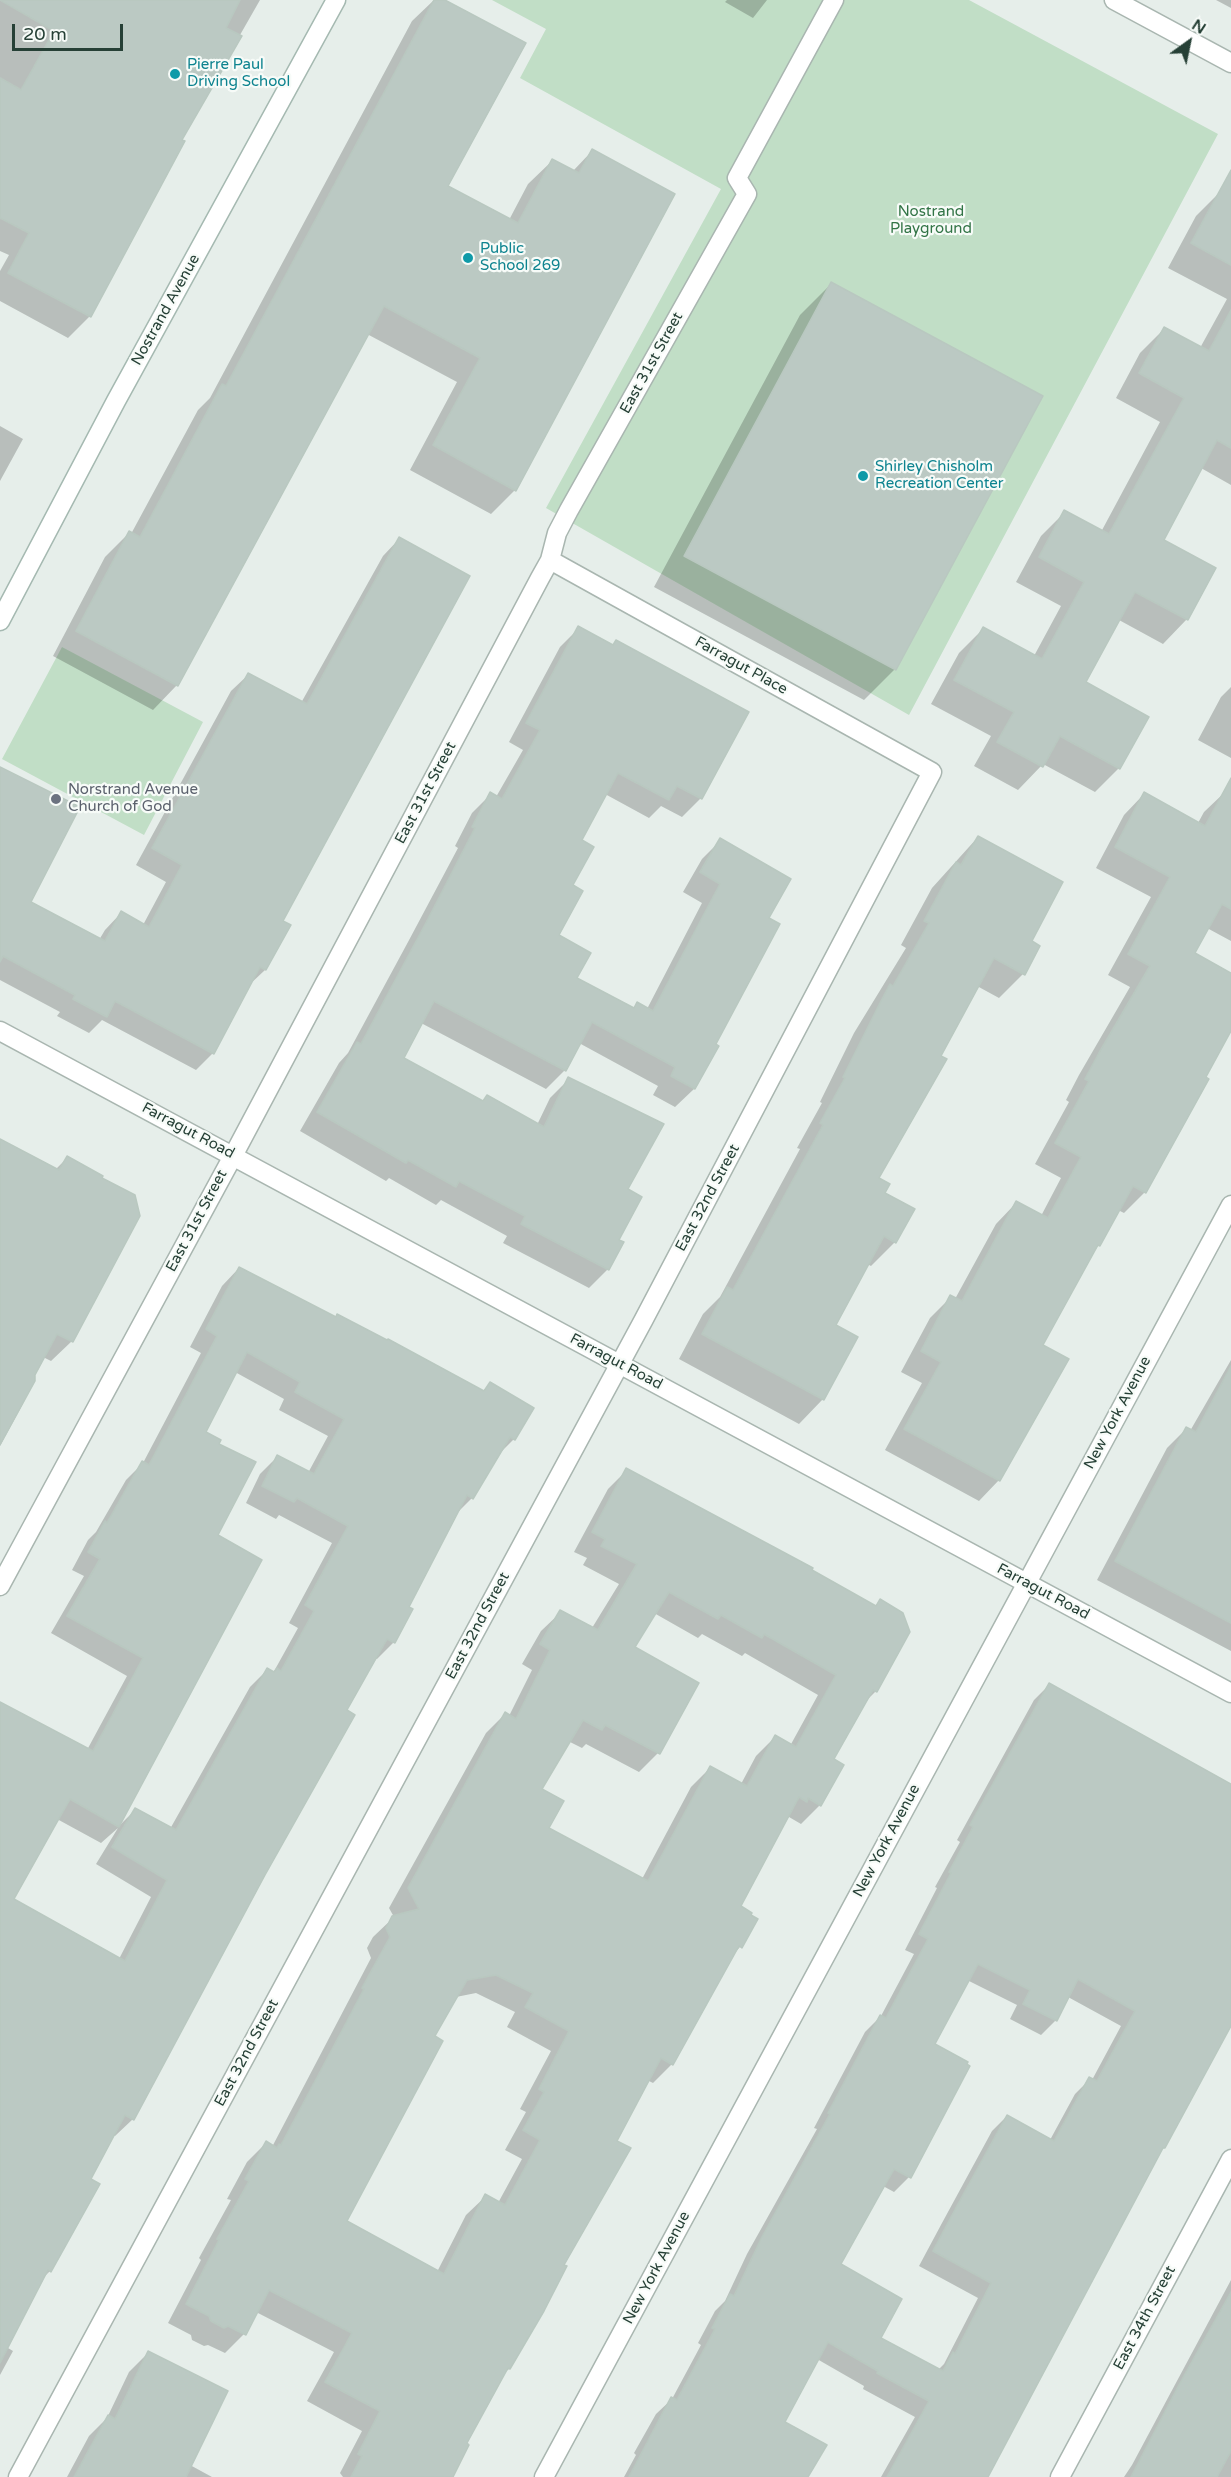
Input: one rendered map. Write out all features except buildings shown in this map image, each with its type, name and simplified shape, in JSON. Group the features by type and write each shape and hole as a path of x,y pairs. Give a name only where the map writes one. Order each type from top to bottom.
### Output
{"street":[{"name":"Nostrand Avenue","path":"0,621 116,401 336,0"},
{"name":"East 31st Street","path":"0,1586 233,1156 550,560 557,533 565,518 747,194 737,178 834,0"},
{"path":"1114,0 1231,63"},
{"name":"Farragut Place","path":"550,560 932,772"},
{"name":"East 32nd Street","path":"18,2477 619,1364 932,772"},
{"name":"Farragut Road","path":"0,1030 1231,1693"},
{"name":"New York Avenue","path":"544,2477 1231,1205"},
{"name":"East 34th Street","path":"1060,2477 1231,2159"}],"green space":[{"name":"Nostrand Playground","path":"492,0 969,0 1218,134 909,715 546,508 721,189 520,78 546,29"},
{"path":"62,647 203,722 144,835 2,759"}],"place":[{"name":"Pierre Paul Driving School","path":"175,74"},
{"name":"Public School 269","path":"468,258"},
{"name":"Shirley Chisholm Recreation Center","path":"863,476"},
{"name":"Norstrand Avenue Church of God","path":"56,799"}]}
